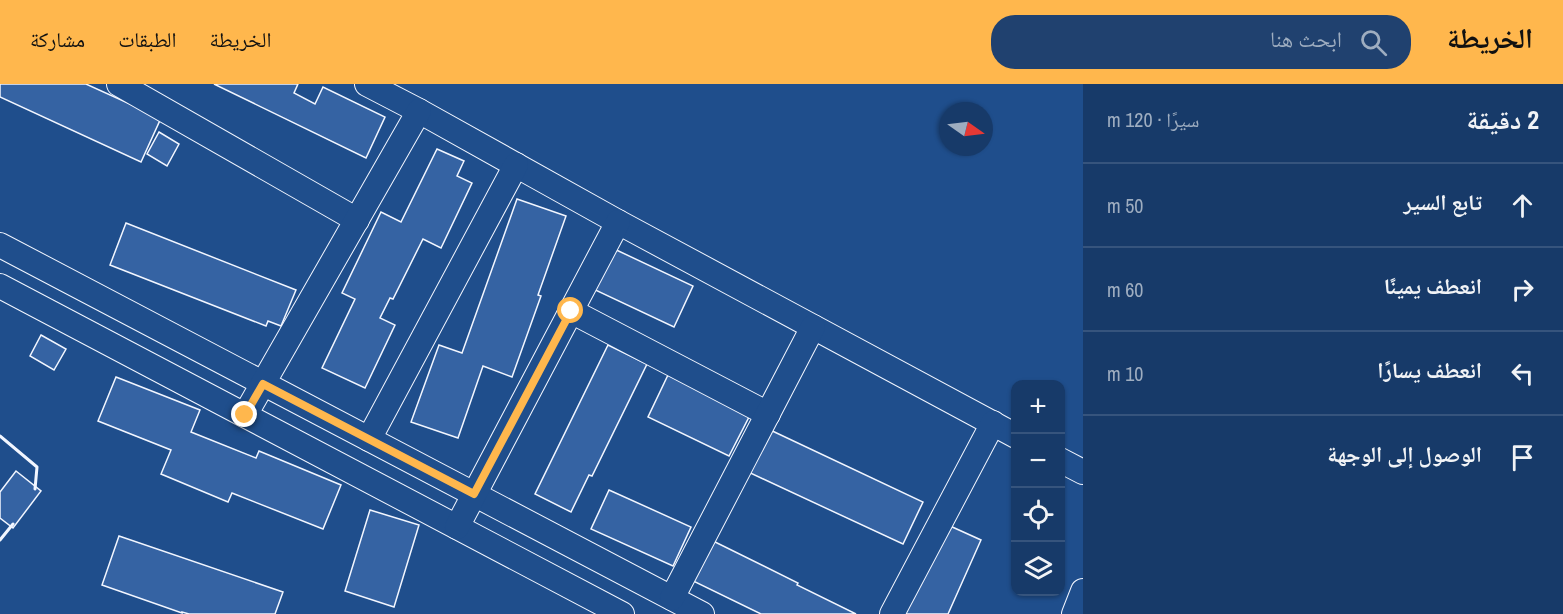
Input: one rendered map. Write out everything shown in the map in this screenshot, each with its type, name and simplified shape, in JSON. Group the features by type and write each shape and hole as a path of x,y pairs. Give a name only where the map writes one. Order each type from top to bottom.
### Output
{"street":[{"path":"118,84 357,220"},
{"path":"367,84 618,222 1014,434"},
{"path":"245,415 419,111"},
{"path":"369,439 516,165"},
{"path":"457,527 618,222"},
{"path":"0,245 702,614"},
{"path":"0,286 622,614"},
{"path":"571,311 768,414"},
{"path":"672,598 813,327"},
{"path":"892,614 993,423"},
{"path":"1065,463 1083,472"}],"building":[{"path":"0,84 86,84 161,118 141,162 0,97"},
{"path":"214,84 298,84 294,93 315,104 323,87 385,117 366,158"},
{"path":"159,132 179,144 167,166 147,154"},
{"path":"437,149 464,161 457,176 472,183 441,248 423,239 393,299 390,298 380,318 395,325 365,388 322,368 355,299 342,293 381,212 401,222"},
{"path":"517,199 566,216 512,377 483,366 458,438 411,422 439,345 462,353"},
{"path":"126,223 296,290 281,326 268,321 266,326 110,265"},
{"path":"610,247 693,286 674,327 591,288"},
{"path":"41,335 66,349 54,370 30,356"},
{"path":"608,345 647,364 592,476 589,475 571,512 535,494"},
{"path":"668,375 750,415 729,456 648,417"},
{"path":"116,377 200,410 191,432 256,458 259,451 341,485 323,529 232,493 228,502 161,474 171,450 98,421"},
{"path":"766,428 923,502 903,544 746,471"},
{"path":"16,471 41,491 13,528 0,518 0,492"},
{"path":"609,490 691,527 673,566 591,529"},
{"path":"370,510 419,525 394,607 345,591"},
{"path":"939,521 981,540 948,614 898,614"},
{"path":"119,536 283,592 275,614 182,613 102,585"},
{"path":"709,539 856,614 761,614 689,579"}],"wall":[{"path":"0,436 37,467 35,489"},
{"path":"0,540 13,524"}],"route":[{"path":"245,415 263,384 474,494 571,311"}]}
